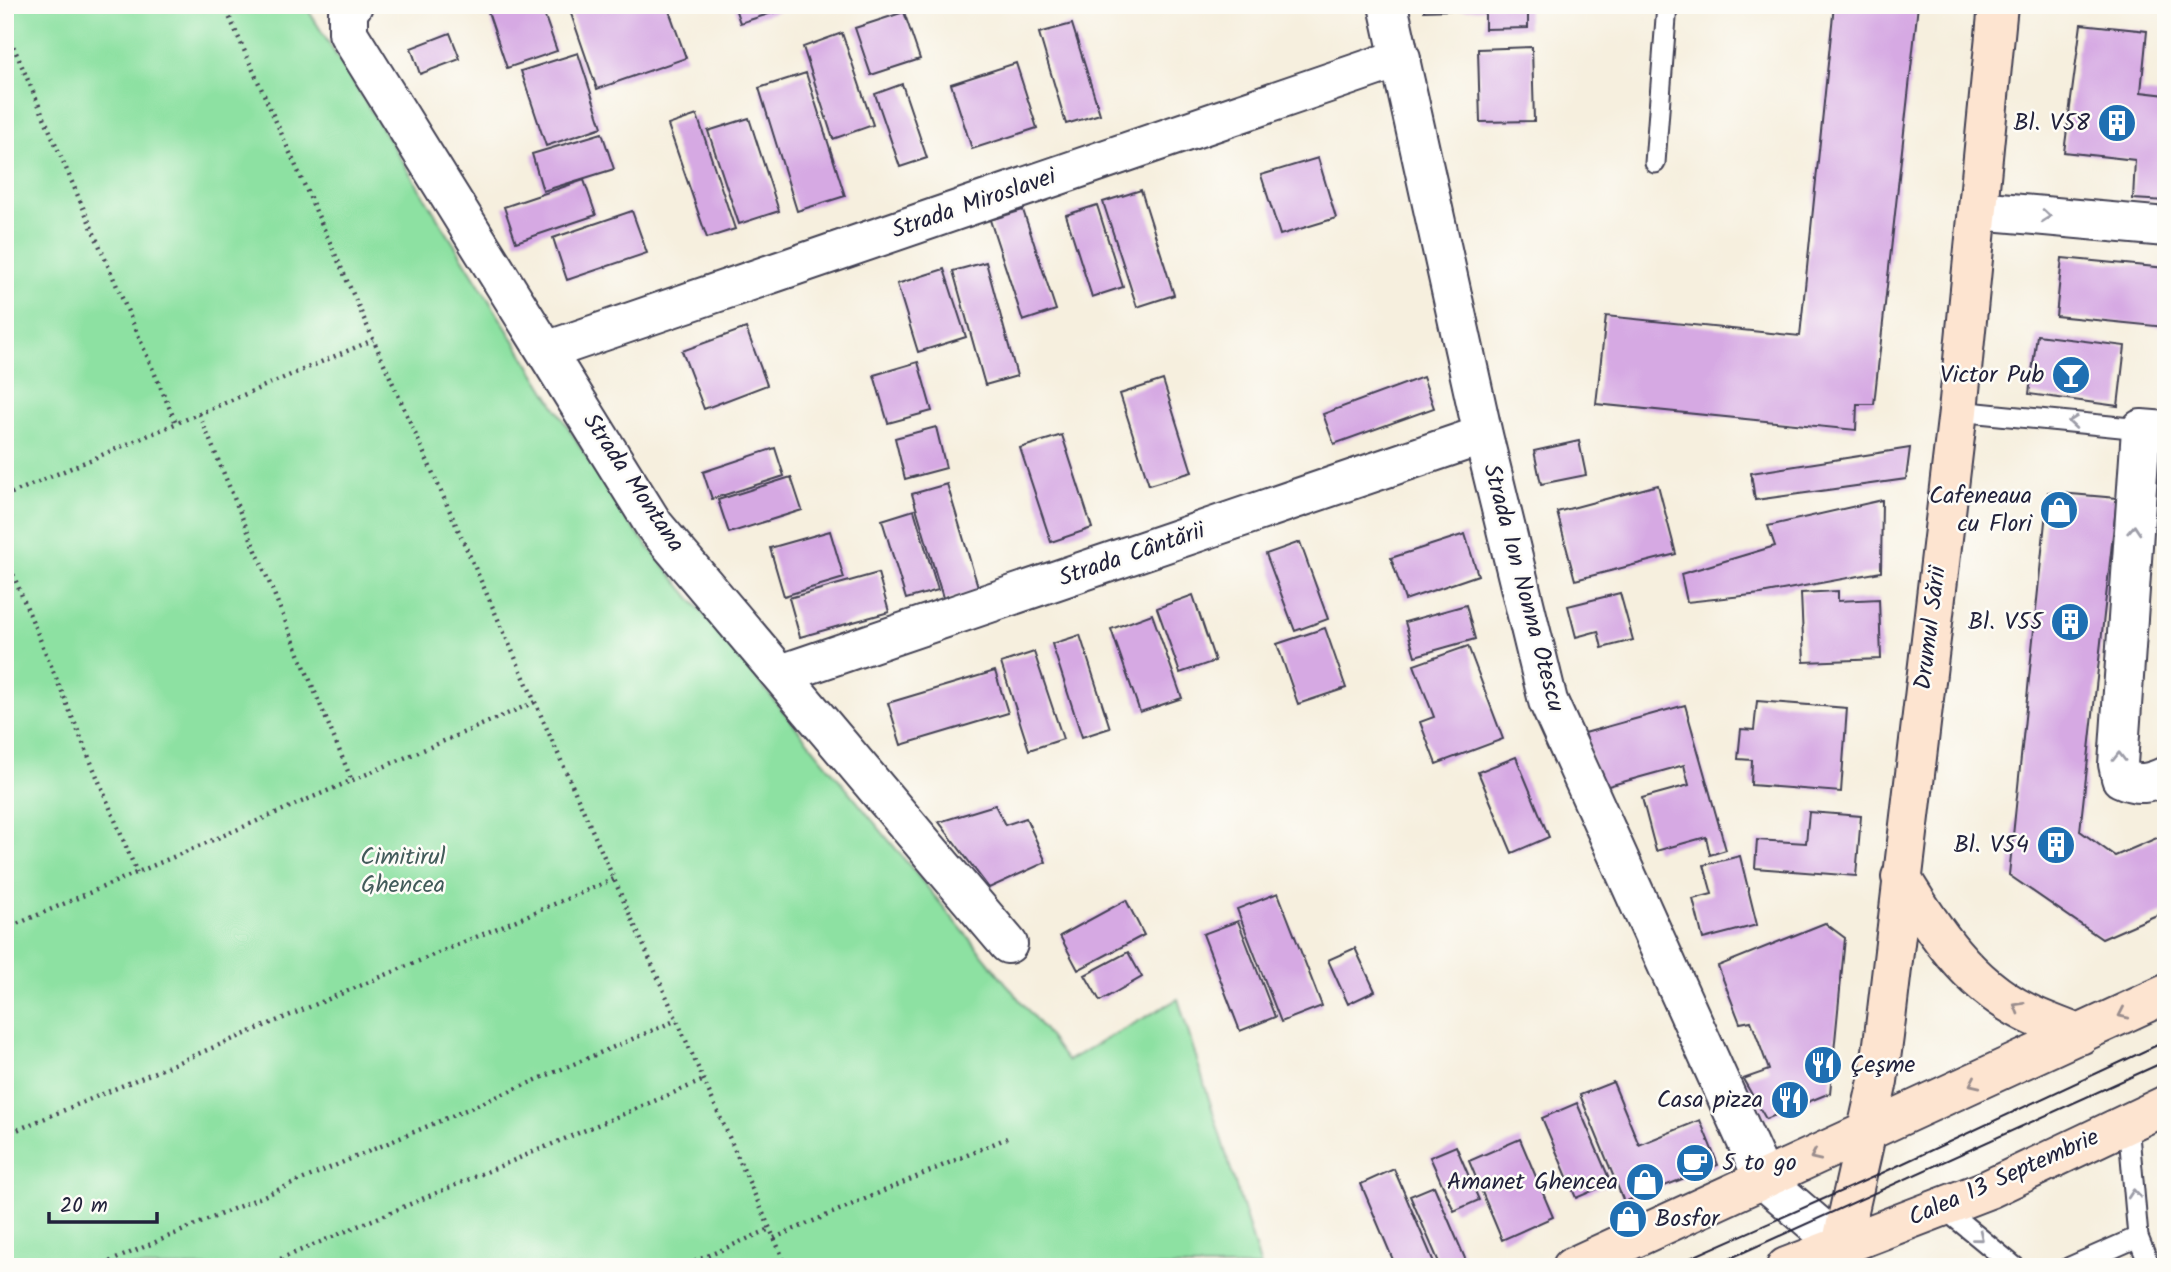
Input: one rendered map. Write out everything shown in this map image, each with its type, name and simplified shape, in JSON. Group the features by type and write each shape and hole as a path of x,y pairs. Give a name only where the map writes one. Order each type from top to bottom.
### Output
{"main road":[{"name":"Drumul Sării","path":"1834,1260 1867,1133 1880,1070 1958,411 1998,5"},
{"path":"1901,877 1951,953 1995,993 2025,1012 2080,1035"},
{"path":"1573,1267 2166,994"},
{"name":"Calea 13 Septembrie","path":"1786,1267 1834,1260 1942,1207 1989,1189 2166,1105"}],"street":[{"name":"Strada Ion Nonna Otescu","path":"1388,5 1483,435 1548,701 1764,1180"},
{"name":"Strada Montana","path":"350,9 348,33 654,525 1008,944"},
{"name":"Strada Miroslavei","path":"546,351 1401,58"},
{"path":"1978,210 2166,227"},
{"path":"2153,430 2118,764 2121,778 2132,783 2149,784 2166,776"},
{"name":"Strada Cântării","path":"780,674 1483,435"},
{"path":"1764,1180 1834,1260"}],"lane":[{"path":"1655,163 1667,5"},
{"path":"1958,411 2153,430"},
{"path":"2128,1123 2138,1237 2150,1267"},
{"path":"1942,1207 2015,1267"},
{"path":"2070,1267 2138,1237"}],"path":[{"path":"224,5 787,1267"},
{"path":"5,27 176,423"},
{"path":"5,496 373,340"},
{"path":"198,414 352,781"},
{"path":"5,555 136,873"},
{"path":"5,929 535,702"},
{"path":"5,1135 614,879"},
{"path":"97,1267 677,1020"},
{"path":"261,1267 704,1080"},
{"path":"774,1238 1007,1138"},
{"path":"682,1267 770,1229"}],"green space":[{"name":"Cimitirul Ghencea","path":"5,5 305,5 624,517 1067,1061 1178,999 1261,1267 5,1267"}],"building":[{"path":"541,5 557,51 507,68 486,6"},
{"path":"568,5 667,5 686,58 597,89"},
{"path":"734,5 777,5 778,11 740,23"},
{"path":"1424,5 1528,5 1528,28 1485,29 1485,9 1424,11"},
{"path":"1834,5 1918,5 1874,404 1857,404 1856,430 1596,404 1606,316 1800,336"},
{"path":"904,12 920,59 871,75 855,28"},
{"path":"1072,24 1100,114 1066,124 1039,33"},
{"name":"Bl. V58","path":"2081,24 2147,31 2141,92 2166,95 2166,201 2133,199 2135,160 2064,152"},
{"path":"450,33 460,59 420,74 411,48"},
{"path":"842,33 873,125 833,139 803,47"},
{"path":"1532,47 1534,121 1480,122 1478,49"},
{"path":"578,53 602,127 546,146 521,71"},
{"path":"1016,63 1037,128 972,149 951,84"},
{"path":"806,73 845,196 797,211 759,88"},
{"path":"902,84 927,158 900,167 875,94"},
{"path":"697,115 735,229 707,238 668,125"},
{"path":"749,118 779,211 739,224 708,131"},
{"path":"602,133 614,169 543,191 532,154"},
{"path":"1318,158 1336,218 1280,235 1261,175"},
{"path":"584,180 596,215 516,242 504,207"},
{"path":"1141,190 1174,295 1137,307 1103,202"},
{"path":"1097,205 1123,287 1092,297 1066,215"},
{"path":"1023,210 1056,310 1023,321 990,220"},
{"path":"632,211 647,253 567,280 553,238"},
{"path":"2062,258 2166,268 2165,327 2056,316"},
{"path":"986,262 1017,376 985,385 953,271"},
{"path":"944,269 966,337 918,352 897,284"},
{"path":"746,328 767,385 704,409 682,351"},
{"path":"2037,335 2125,346 2118,406 2029,394"},
{"path":"918,362 932,411 888,423 874,375"},
{"path":"1423,377 1434,408 1334,444 1323,414"},
{"path":"1163,380 1192,472 1149,485 1120,394"},
{"path":"936,427 946,468 905,479 895,438"},
{"path":"1062,435 1092,528 1051,542 1020,448"},
{"path":"1579,441 1586,475 1541,484 1534,451"},
{"path":"775,448 784,476 712,499 703,472"},
{"path":"1910,448 1906,479 1755,500 1751,473"},
{"path":"791,477 802,510 729,533 718,500"},
{"path":"947,484 979,590 944,601 912,494"},
{"path":"1658,485 1676,554 1575,580 1557,512"},
{"path":"2048,492 2117,498 2080,831 2115,856 2166,834 2166,911 2102,939 2009,875"},
{"path":"1882,500 1881,572 1761,594 1687,602 1681,574 1775,546 1768,526"},
{"path":"914,510 938,590 906,599 882,520"},
{"path":"830,531 844,578 784,596 770,548"},
{"path":"1465,534 1478,575 1405,600 1391,558"},
{"path":"1300,542 1328,619 1295,631 1266,554"},
{"path":"878,573 889,612 800,637 789,598"},
{"path":"1838,591 1838,601 1879,599 1881,659 1804,662 1801,593"},
{"path":"1620,593 1633,640 1602,648 1598,631 1576,637 1568,606"},
{"path":"1193,595 1215,661 1180,673 1157,608"},
{"path":"1466,605 1475,639 1415,656 1405,622"},
{"path":"1152,614 1182,698 1140,712 1111,629"},
{"path":"1325,628 1346,688 1298,704 1277,644"},
{"path":"1080,635 1110,728 1082,737 1052,644"},
{"path":"1468,646 1503,739 1436,764 1420,722 1434,717 1414,665"},
{"path":"1034,652 1063,739 1029,750 1001,663"},
{"path":"995,671 1008,713 901,745 888,703"},
{"path":"1757,701 1847,708 1841,792 1751,785 1752,760 1738,759 1741,729 1754,730"},
{"path":"1685,705 1726,850 1710,855 1706,837 1656,851 1642,798 1689,785 1684,765 1601,788 1585,733"},
{"path":"1516,757 1549,837 1512,853 1478,772"},
{"path":"995,805 1005,825 1026,818 1046,862 989,888 939,822"},
{"path":"1809,812 1861,816 1856,876 1755,868 1757,840 1806,843"},
{"path":"1740,856 1757,925 1703,939 1693,899 1712,894 1704,865"},
{"path":"1278,893 1322,1006 1281,1022 1237,909"},
{"path":"1126,900 1144,935 1078,970 1060,936"},
{"path":"1238,921 1275,1017 1240,1031 1203,934"},
{"path":"1825,923 1845,938 1830,1093 1766,1119 1743,1079 1769,1070 1751,1021 1740,1023 1718,966"},
{"path":"1355,948 1375,991 1348,1004 1328,960"},
{"path":"1128,952 1142,977 1100,1001 1085,975"},
{"path":"1613,1082 1639,1145 1700,1120 1718,1165 1624,1202 1580,1095"},
{"path":"1577,1103 1611,1183 1576,1198 1542,1118"},
{"path":"1520,1139 1553,1217 1502,1240 1469,1161"},
{"path":"1456,1146 1479,1200 1454,1211 1430,1157"},
{"path":"1394,1169 1436,1267 1396,1267 1361,1184"},
{"path":"1434,1186 1467,1263 1458,1267 1441,1267 1410,1196"}],"tram line":[{"path":"1670,1267 1880,1174 2166,1041"},
{"path":"1711,1267 2166,1061"}],"place":[{"name":"Bl. V58","path":"2117,123"},
{"name":"Victor Pub","path":"2071,375"},
{"name":"Cafeneaua cu Flori","path":"2059,510"},
{"name":"Bl. V55","path":"2070,622"},
{"name":"Bl. V54","path":"2056,845"},
{"name":"Çeşme","path":"1823,1065"},
{"name":"Casa pizza","path":"1790,1100"},
{"name":"5 to go","path":"1695,1163"},
{"name":"Amanet Ghencea","path":"1645,1182"},
{"name":"Bosfor","path":"1628,1219"}]}
